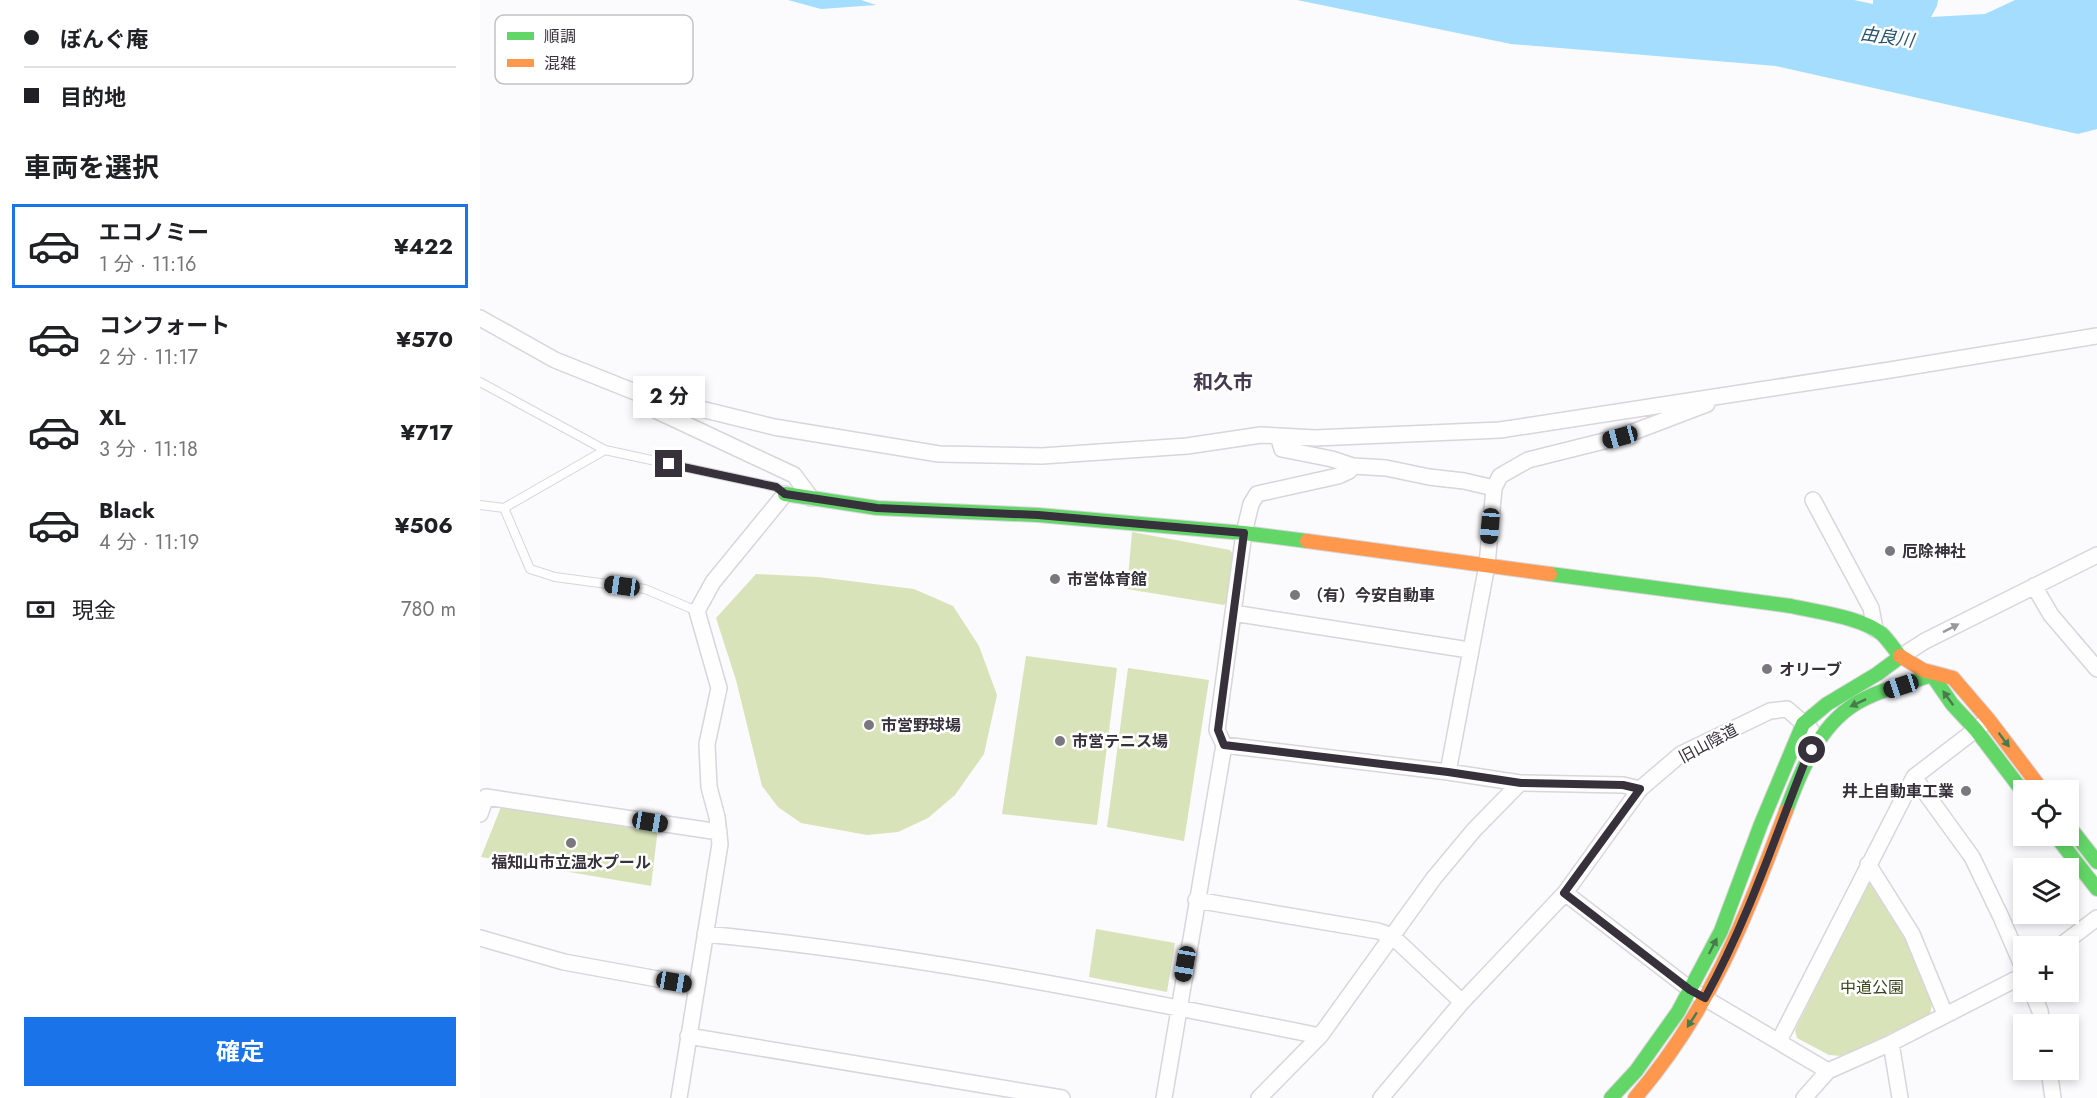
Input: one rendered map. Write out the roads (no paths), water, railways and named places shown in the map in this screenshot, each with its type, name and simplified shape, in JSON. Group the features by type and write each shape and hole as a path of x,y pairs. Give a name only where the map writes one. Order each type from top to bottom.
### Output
{"street":[{"path":"480,318 555,360 640,394 774,427 939,454 1042,456 1187,446 1261,435 1315,438 1500,430 2097,336"},
{"path":"640,394 656,410 794,476 812,498"},
{"path":"1448,772 1486,565 1494,488 1500,476 1528,460 1620,437 1732,394"},
{"path":"1278,436 1282,449 1332,459 1353,466 1386,468 1494,488"},
{"path":"1164,1098 1224,745 1218,730 1244,533 1251,504 1257,494 1338,476 1349,471 1353,466"},
{"path":"679,1098 720,844 717,817 709,787 707,744 719,688 697,611 713,582 785,494 877,508 1038,515 1244,533 1791,606 1828,614 1875,629 1887,639 1900,657 1932,675 1953,678 1989,720 2034,780"},
{"path":"1814,501 1871,608 1875,629"},
{"path":"1611,1098 1636,1071 1678,1012 1721,931 1761,824 1803,724 1827,704 1877,674 1925,640 2097,555"},
{"path":"2034,586 2050,615 2097,669"},
{"path":"1233,613 1469,650"},
{"path":"1932,675 1952,704 1976,730 2014,780"},
{"path":"1635,1098 1651,1080 1705,998 1720,970 1744,918 1804,764 1820,737 1849,708 1885,691 1932,675"},
{"name":"旧山陰道","path":"1381,1098 1462,1002 1564,893 1640,789 1681,754 1770,711 1787,709 1820,737"},
{"path":"1779,1041 1914,777 1989,720"},
{"path":"1224,745 1521,783 1623,785 1640,789"},
{"path":"1914,777 1972,857 2013,946"},
{"path":"1259,1098 1320,1036 1434,878 1467,838 1521,783"},
{"path":"480,814 483,795 719,832"},
{"path":"2079,839 2097,862"},
{"path":"2064,846 2097,889"},
{"path":"1868,864 1912,934 1945,1014"},
{"path":"1564,893 1690,990 1828,1071"},
{"path":"1196,900 1377,931 1392,936 1462,1002"},
{"path":"2073,936 2097,918"},
{"path":"705,934 799,943 938,964 1178,1007 1320,1036"},
{"path":"480,938 564,962 696,986"},
{"path":"1804,1098 1828,1071 1891,1043 2013,979"},
{"path":"688,1036 1062,1098"},
{"path":"1891,1043 1900,1098"},
{"path":"2050,1080 2053,1098"}],"lane":[{"path":"480,382 605,450 776,487 785,494"},
{"path":"480,505 504,508 605,450"},
{"path":"504,508 530,569 555,577 645,589 697,611"}],"water":[{"path":"788,0 861,0 876,5 821,9"},
{"name":"由良川","path":"1297,0 1854,0 1873,4 1873,0 1938,0 1931,17 1985,14 2015,0 2097,0 2097,129 2078,134 1776,66 1511,44"}],"place":[{"name":"厄除神社","path":"1890,551"},
{"name":"市営体育館","path":"1055,579"},
{"name":"（有）今安自動車","path":"1295,595"},
{"name":"オリーブ","path":"1767,669"},
{"name":"市営野球場","path":"869,725"},
{"name":"市営テニス場","path":"1060,741"},
{"name":"井上自動車工業","path":"1966,791"},
{"name":"福知山市立温水プール","path":"571,843"}],"district":[{"name":"和久市","path":"1223,382"}],"park label":[{"name":"中道公園","path":"1872,987"}]}
